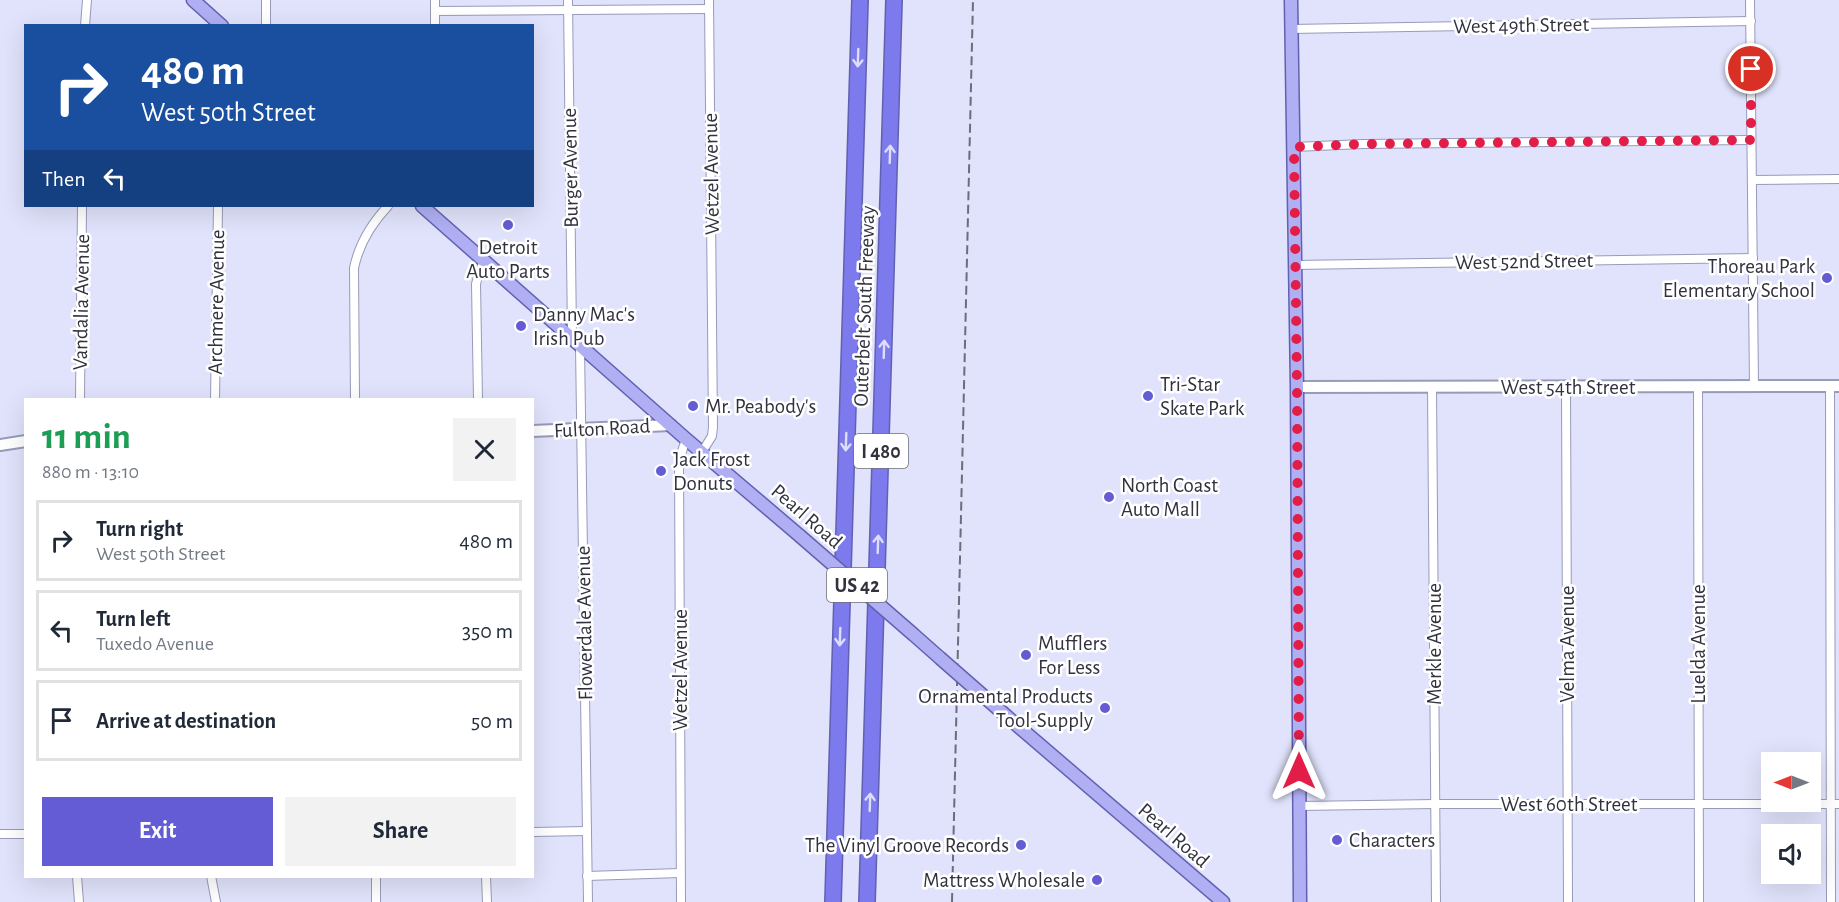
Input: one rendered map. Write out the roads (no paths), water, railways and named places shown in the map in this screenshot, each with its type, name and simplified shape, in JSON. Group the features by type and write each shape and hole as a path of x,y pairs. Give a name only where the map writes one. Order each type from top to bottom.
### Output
{"highway":[{"name":"Outerbelt South Freeway","path":"831,902 860,0"},
{"name":"Outerbelt South Freeway","path":"867,902 894,0"}],"main road":[{"path":"193,0 220,24"},
{"path":"1291,0 1297,387 1300,902"},
{"name":"Pearl Road","path":"428,208 484,261 686,439 1223,902"}],"street":[{"path":"85,24 87,0"},
{"path":"266,0 266,24"},
{"path":"435,0 435,24"},
{"name":"Burger Avenue","path":"568,0 576,340"},
{"name":"Wetzel Avenue","path":"702,452 712,436 713,427 709,0"},
{"path":"1750,0 1754,386"},
{"path":"435,11 709,9"},
{"name":"West 49th Street","path":"1291,29 1751,21"},
{"path":"1294,147 1363,144 1751,140"},
{"path":"1752,180 1839,179"},
{"name":"Vandalia Avenue","path":"80,398 82,207"},
{"name":"Archmere Avenue","path":"214,398 218,207"},
{"path":"355,398 354,268 371,227 387,207"},
{"name":"West 52nd Street","path":"1294,265 1753,258"},
{"path":"478,398 476,284 484,261"},
{"name":"Flowerdale Avenue","path":"576,340 581,430 588,902"},
{"path":"1831,902 1834,804 1834,386"},
{"name":"West 54th Street","path":"1297,387 1834,386"},
{"name":"Merkle Avenue","path":"1432,387 1436,902"},
{"name":"Velma Avenue","path":"1566,387 1568,902"},
{"name":"Luelda Avenue","path":"1698,387 1699,902"},
{"name":"Fulton Road","path":"534,431 671,425"},
{"name":"Wetzel Avenue","path":"681,902 679,461 686,439"},
{"path":"0,445 24,441"},
{"name":"West 60th Street","path":"1299,806 1834,804"},
{"path":"534,832 587,831"},
{"path":"0,834 24,834"},
{"path":"587,876 680,873"},
{"path":"77,878 79,902"},
{"path":"211,878 216,902"},
{"path":"376,878 376,902"},
{"path":"486,878 487,902"}],"railway":[{"path":"952,902 973,0"}],"place":[{"name":"Detroit Auto Parts","path":"508,225"},
{"name":"Thoreau Park Elementary School","path":"1827,278"},
{"name":"Danny Mac's Irish Pub","path":"521,326"},
{"name":"Tri-Star Skate Park","path":"1148,396"},
{"name":"Mr. Peabody's","path":"693,406"},
{"name":"Jack Frost Donuts","path":"661,471"},
{"name":"North Coast Auto Mall","path":"1109,497"},
{"name":"Mufflers For Less","path":"1026,655"},
{"name":"Ornamental Products Tool-Supply","path":"1105,708"},
{"name":"Characters","path":"1337,840"},
{"name":"The Vinyl Groove Records","path":"1021,845"},
{"name":"Mattress Wholesale","path":"1097,880"}]}
